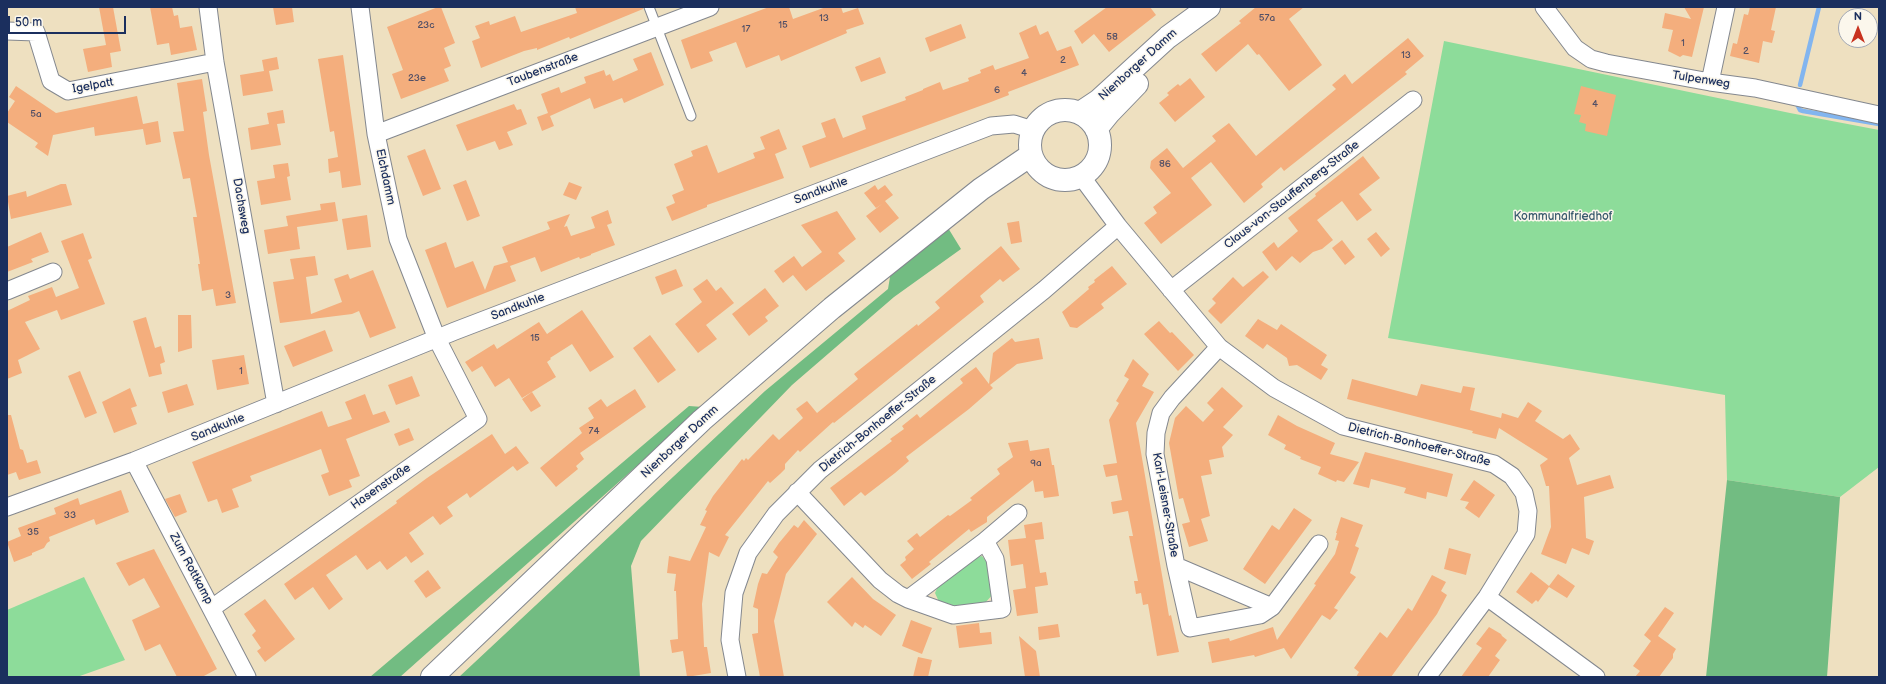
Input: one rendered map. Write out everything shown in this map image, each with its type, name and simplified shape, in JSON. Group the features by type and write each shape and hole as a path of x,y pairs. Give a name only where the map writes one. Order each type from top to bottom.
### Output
{"street":[{"name":"Dachsweg","path":"208,7 216,62 276,404"},
{"name":"Elchdamm","path":"360,7 376,134 398,239 437,339"},
{"name":"Taubenstraße","path":"376,134 710,7"},
{"path":"1710,82 1726,7"},
{"name":"Tulpenweg","path":"1552,11 1574,48 1591,59 1710,82 1755,88 1879,115"},
{"name":"Nienborger Damm","path":"1080,113 1098,101 1168,37 1203,12"},
{"name":"Nienborger Damm","path":"1096,129 1108,113 1180,40 1203,12"},
{"name":"Igelpatt","path":"7,31 36,32 51,82 68,91 216,62"},
{"name":"Claus-von-Stauffenberg-Straße","path":"1171,290 1413,100"},
{"path":"1058,110 1069,110 1080,113 1096,129 1100,144 1099,153 1090,169 1081,176 1061,179 1051,176 1037,163 1030,138 1039,121 1048,114 1058,110"},
{"name":"Sandkuhle","path":"7,507 134,461 437,339 991,126 1014,124 1033,130"},
{"name":"Nienborger Damm","path":"432,677 702,420 832,308 940,220 981,189 1037,163"},
{"name":"Dietrich-Bonhoeffer-Straße","path":"1081,176 1118,226 1220,347 1274,388 1343,426 1494,464 1512,476 1524,493 1528,511 1526,534 1487,597 1427,677"},
{"name":"Dietrich-Bonhoeffer-Straße","path":"737,677 730,640 734,593 748,552 776,514 820,470 1044,290 1118,226"},
{"path":"7,291 53,272"},
{"name":"Hasenstraße","path":"212,608 478,419 437,339"},
{"name":"Karl-Leisner-Straße","path":"1220,347 1172,398 1161,413 1156,433 1155,454 1176,566 1190,628 1260,616 1272,607 1319,544"},
{"name":"Zum Rottkamp","path":"134,461 247,677"},
{"path":"797,492 880,580 908,600 953,615 1002,609 995,559 985,541"},
{"path":"908,600 985,541 1018,513"},
{"name":"Karl-Leisner-Straße","path":"1176,566 1272,607"},
{"path":"1487,597 1596,677"}],"lane":[{"path":"649,7 691,116"}],"green space":[{"name":"Kommunalfriedhof","path":"1444,41 1879,130 1879,467 1840,497 1727,480 1725,395 1388,338"},
{"path":"945,223 961,249 894,297 792,385 641,541 631,566 640,677 459,677 765,391 888,289 891,271"},
{"path":"689,406 703,407 400,677 370,677"},
{"path":"1727,480 1840,497 1827,677 1706,677"},
{"path":"982,556 989,565 994,593 985,603 955,607 940,604 935,593 939,584 972,558"},
{"path":"84,577 125,660 77,677 7,677 7,610"}],"building":[{"path":"99,7 113,7 121,51 110,53 112,67 88,72 83,49 106,45"},
{"path":"150,7 172,7 174,16 178,15 180,28 192,26 197,50 171,55 169,43 157,45"},
{"path":"273,7 292,7 294,22 276,25"},
{"path":"441,7 455,43 444,48 451,66 444,69 449,81 401,99 392,74 403,70 387,27"},
{"path":"575,7 643,7 643,9 570,39 569,37 537,50 537,48 524,51 481,68 472,41 480,38 475,26 489,21 490,25 515,16 521,32 577,13"},
{"path":"769,7 789,7 793,19 826,7 841,7 843,13 858,8 864,24 846,30 847,33 781,61 779,55 746,68 736,42 709,52 713,61 691,69 681,40"},
{"path":"1107,7 1150,7 1156,15 1109,52 1094,34 1082,44 1074,31"},
{"path":"1256,7 1304,7 1289,19 1322,65 1289,91 1259,54 1257,55 1248,44 1216,72 1201,54 1241,23 1239,21"},
{"path":"1684,7 1704,7 1692,57 1683,55 1680,57 1668,51 1673,30 1662,28 1665,13 1691,19"},
{"path":"1750,7 1776,7 1771,30 1775,31 1772,43 1763,41 1759,63 1730,56 1733,43 1737,44 1744,14 1748,15"},
{"path":"961,24 966,38 930,52 925,38"},
{"path":"1036,25 1040,35 1048,31 1057,51 1071,46 1079,65 1008,92 1009,95 991,102 810,168 802,146 826,137 821,123 835,118 843,138 866,129 862,116 906,100 905,97 923,89 940,82 943,90 969,81 968,78 981,73 980,70 993,65 995,70 1029,58 1019,33"},
{"path":"1408,38 1424,56 1405,72 1407,74 1284,171 1281,167 1261,184 1263,187 1244,203 1211,162 1191,178 1212,205 1161,244 1144,223 1157,213 1153,207 1171,193 1150,168 1151,161 1167,148 1183,168 1216,141 1212,136 1229,123 1256,156 1336,89 1332,85 1345,74 1352,84"},
{"path":"651,52 664,85 624,103 622,98 594,109 590,98 550,116 554,126 542,131 537,117 548,113 541,94 559,87 561,93 586,83 584,77 604,70 606,76 610,74 613,81 638,70 633,59"},
{"path":"343,55 361,185 342,188 340,171 329,173 328,159 338,157 334,131 330,132 318,59"},
{"path":"277,57 279,69 269,71 273,91 243,96 240,75 264,71 262,60"},
{"path":"880,57 886,73 861,82 855,67"},
{"path":"1190,78 1205,97 1175,122 1159,103 1169,95 1167,93 1173,88 1178,84 1180,86"},
{"path":"202,79 207,111 203,112 209,155 236,303 216,306 213,289 202,291 198,264 200,264 193,217 197,217 190,178 183,179 173,132 184,131 177,83"},
{"path":"16,86 56,113 137,96 143,124 158,121 161,142 146,145 143,129 95,136 94,127 53,135 48,156 35,147 38,143 7,122 7,113 15,101 9,97"},
{"path":"1581,86 1616,95 1607,136 1585,131 1586,124 1579,122 1581,115 1574,114"},
{"path":"514,104 517,110 521,109 527,124 507,132 513,145 499,150 495,141 467,151 456,125"},
{"path":"283,110 285,123 277,124 281,145 251,150 248,128 269,124 267,113"},
{"path":"779,129 787,149 775,154 784,178 707,205 707,207 672,221 666,207 675,203 672,195 684,190 674,164 693,156 691,151 707,145 718,173 755,158 753,153 765,149 760,137"},
{"path":"425,149 441,189 423,196 407,156"},
{"path":"1363,156 1380,178 1359,194 1372,210 1357,221 1342,201 1317,220 1333,240 1322,249 1313,252 1300,263 1292,256 1276,271 1262,252 1274,242 1278,248 1298,231 1288,218 1316,196 1315,194"},
{"path":"288,163 290,176 287,177 291,200 261,205 257,181 275,178 273,165"},
{"path":"466,180 480,216 467,221 453,185"},
{"path":"569,182 582,187 576,200 563,195"},
{"path":"61,184 66,184 72,205 11,219 7,196 26,191 27,197"},
{"path":"875,185 878,190 885,185 893,195 885,201 899,218 880,233 866,216 882,204 876,208 864,193"},
{"path":"335,202 338,221 297,227 300,249 268,254 264,230 288,226 286,216 321,210 320,204"},
{"path":"608,210 612,223 607,225 615,245 541,272 535,257 510,266 516,281 447,308 425,250 446,242 455,268 473,261 485,290 494,266 508,262 502,247 550,229 547,222 570,214 564,227 567,226 571,236 595,228 591,217"},
{"path":"837,211 856,239 838,253 845,261 806,291 793,275 783,283 774,271 794,256 802,267 822,252 801,225"},
{"path":"367,215 371,247 347,250 342,219"},
{"path":"1019,221 1022,242 1011,244 1007,223"},
{"path":"41,232 49,252 31,259 33,262 7,272 7,247"},
{"path":"1376,232 1390,249 1381,257 1367,239"},
{"path":"83,233 92,258 88,260 105,304 61,320 57,310 25,322 40,349 18,360 22,373 7,379 7,311 30,300 28,296 52,287 56,297 79,288 61,241"},
{"path":"1342,240 1355,257 1345,265 1332,248"},
{"path":"1001,246 1020,269 1003,282 1000,279 980,296 984,302 834,423 833,422 800,452 798,450 785,464 785,469 770,483 768,481 725,535 729,537 719,557 709,552 702,604 704,647 707,647 711,673 687,677 683,651 672,653 670,640 678,639 676,591 674,591 676,574 667,573 669,556 690,561 706,527 700,525 707,511 705,510 713,496 742,459 744,461 746,458 748,460 773,434 779,440 803,418 796,409 807,401 817,413 858,379 854,374 917,324 918,326 940,308 935,302"},
{"path":"315,256 318,275 306,277 311,314 342,302 334,279 348,274 350,279 373,270 396,328 370,338 359,311 352,314 280,323 273,282 294,279 290,259"},
{"path":"1112,266 1127,284 1101,304 1104,308 1077,328 1070,327 1062,312 1089,289 1088,287 1095,282 1094,280"},
{"path":"676,269 683,286 662,295 655,277"},
{"path":"1263,271 1269,277 1221,324 1208,311 1216,303 1212,299 1233,277 1243,287"},
{"path":"707,279 716,291 721,287 734,303 706,325 717,339 698,353 675,324 702,302 693,289"},
{"path":"765,288 779,306 765,317 768,321 749,336 732,314"},
{"path":"582,310 614,357 590,372 572,344 550,358 551,359 547,362 556,377 522,398 509,378 495,387 482,366 472,372 465,362 494,344 497,349 539,322 547,334"},
{"path":"178,315 191,315 192,348 178,352"},
{"path":"146,317 155,348 161,346 165,362 160,364 162,374 149,377 133,321"},
{"path":"1258,319 1277,330 1281,324 1327,355 1321,365 1328,369 1321,380 1297,365 1289,366 1287,358 1267,344 1263,349 1245,336"},
{"path":"1159,321 1194,355 1178,371 1144,334"},
{"path":"325,330 333,351 293,367 284,346"},
{"path":"650,335 676,370 658,383 633,348"},
{"path":"1012,338 1015,342 1039,338 1043,359 1017,364 990,385 993,388 969,409 906,457 909,461 895,473 865,496 861,492 844,506 830,488 892,441 890,439 904,429 902,426 917,414 920,418 963,383 960,379 976,367 989,384 993,353"},
{"path":"244,355 249,384 217,390 212,360"},
{"path":"1133,359 1149,374 1142,386 1154,392 1136,423 1169,616 1171,615 1179,652 1157,656 1148,604 1143,605 1141,593 1136,594 1134,581 1138,581 1129,536 1133,536 1128,511 1113,514 1111,502 1122,500 1117,475 1106,477 1103,465 1117,463 1109,420 1119,403 1116,401 1129,379 1124,376"},
{"path":"80,371 97,413 85,418 68,376"},
{"path":"412,376 420,396 396,405 388,385"},
{"path":"1352,379 1417,396 1421,384 1461,393 1463,386 1475,388 1470,410 1501,418 1502,413 1518,418 1528,402 1542,411 1535,421 1563,439 1570,434 1580,449 1569,458 1577,485 1610,475 1614,488 1584,497 1586,538 1594,541 1589,555 1572,548 1566,564 1541,554 1551,527 1549,486 1546,486 1540,465 1548,459 1499,428 1496,439 1472,433 1473,431 1347,399"},
{"path":"187,384 194,405 168,413 162,392"},
{"path":"1222,387 1243,406 1223,427 1233,435 1222,447 1224,457 1209,460 1212,474 1201,476 1210,516 1201,519 1208,541 1189,547 1182,524 1190,522 1183,498 1179,499 1169,443 1175,418 1186,406 1203,422 1214,410 1207,403"},
{"path":"130,388 137,406 131,408 137,424 114,433 102,402"},
{"path":"635,389 646,407 580,453 584,459 576,466 578,469 556,487 540,468 582,433 579,428 594,418 588,408 601,399 607,407"},
{"path":"532,392 541,406 531,412 522,399"},
{"path":"365,394 373,415 385,411 390,422 346,439 360,476 349,480 352,487 329,496 321,475 329,472 321,449 250,476 252,481 232,489 239,507 222,513 217,499 208,502 192,462 322,411 328,427 352,419 345,402"},
{"path":"7,415 11,415 20,449 23,450 27,463 37,460 41,473 19,480 16,472 7,475"},
{"path":"1278,415 1297,426 1335,443 1330,454 1359,462 1344,482 1337,480 1336,482 1318,474 1321,467 1300,459 1301,457 1284,449 1286,445 1268,435"},
{"path":"409,428 414,440 399,446 394,434"},
{"path":"492,434 505,454 516,446 529,463 517,471 513,466 470,498 467,493 447,507 453,516 440,525 433,516 409,533 424,554 411,563 406,556 387,570 380,561 367,570 356,555 326,575 343,599 329,610 313,587 295,600 284,584 397,503 396,501 427,478"},
{"path":"1028,440 1030,451 1049,448 1052,465 1054,465 1059,496 1044,498 1043,491 1035,492 1033,480 987,517 987,522 971,532 969,529 929,562 931,564 912,579 900,565 906,560 905,557 914,549 907,541 917,533 920,537 948,515 950,516 972,500 970,498 1000,474 997,469 1013,457 1008,443"},
{"path":"1365,452 1453,474 1447,497 1427,492 1426,499 1404,493 1406,488 1371,479 1369,488 1353,484"},
{"path":"1474,480 1495,495 1479,518 1465,508 1469,502 1460,500"},
{"path":"121,490 129,512 96,525 94,519 49,537 50,541 44,548 32,553 32,555 14,562 7,542 21,536 18,528 56,514 54,508 78,498 80,505"},
{"path":"180,494 187,512 175,517 165,499"},
{"path":"1294,508 1312,520 1265,584 1243,569 1272,525 1279,530"},
{"path":"1341,517 1363,525 1355,546 1359,548 1350,573 1356,577 1334,608 1338,610 1330,620 1322,615 1291,659 1284,648 1255,657 1254,655 1212,663 1208,642 1229,638 1230,641 1273,627 1277,640 1316,585 1314,584 1335,554 1339,541 1335,540 1336,533"},
{"path":"804,520 817,534 786,574 774,621 784,677 760,677 752,634 758,633 758,609 753,607 758,584 762,573 767,574 778,557 773,552 779,543 794,525 798,528"},
{"path":"1042,522 1044,539 1035,540 1040,573 1046,572 1048,585 1035,587 1038,613 1017,616 1013,590 1026,588 1023,564 1011,566 1008,540 1026,538 1024,525"},
{"path":"1449,548 1471,554 1466,575 1444,569"},
{"path":"154,549 217,669 202,677 177,677 160,644 145,651 132,620 160,607 144,578 129,586 116,563"},
{"path":"428,570 441,588 426,598 414,581"},
{"path":"1531,572 1549,586 1558,574 1575,586 1567,598 1549,587 1538,602 1536,600 1532,604 1516,592"},
{"path":"1432,575 1446,582 1441,591 1447,595 1437,614 1391,677 1356,677 1359,672 1354,668 1380,632 1387,638 1408,608 1412,611"},
{"path":"852,577 873,599 896,615 881,636 865,625 863,628 855,622 852,627 827,602"},
{"path":"265,599 295,639 265,662 257,651 261,648 252,635 256,631 244,614"},
{"path":"1665,607 1674,613 1658,636 1676,649 1673,654 1673,658 1659,677 1635,677 1640,671 1633,666 1651,641 1644,635"},
{"path":"911,620 932,628 922,654 902,646"},
{"path":"979,623 980,633 991,632 992,644 959,648 956,626"},
{"path":"1058,624 1060,637 1039,640 1038,627"},
{"path":"1489,627 1501,634 1507,640 1495,656 1500,660 1488,677 1461,677 1482,648 1476,644"},
{"path":"1019,636 1036,651 1040,677 1025,677"},
{"path":"918,657 932,660 928,677 913,677"}],"waterway":[{"path":"1800,85 1819,7"},
{"path":"1797,104 1800,110 1803,111 1879,124"}]}
